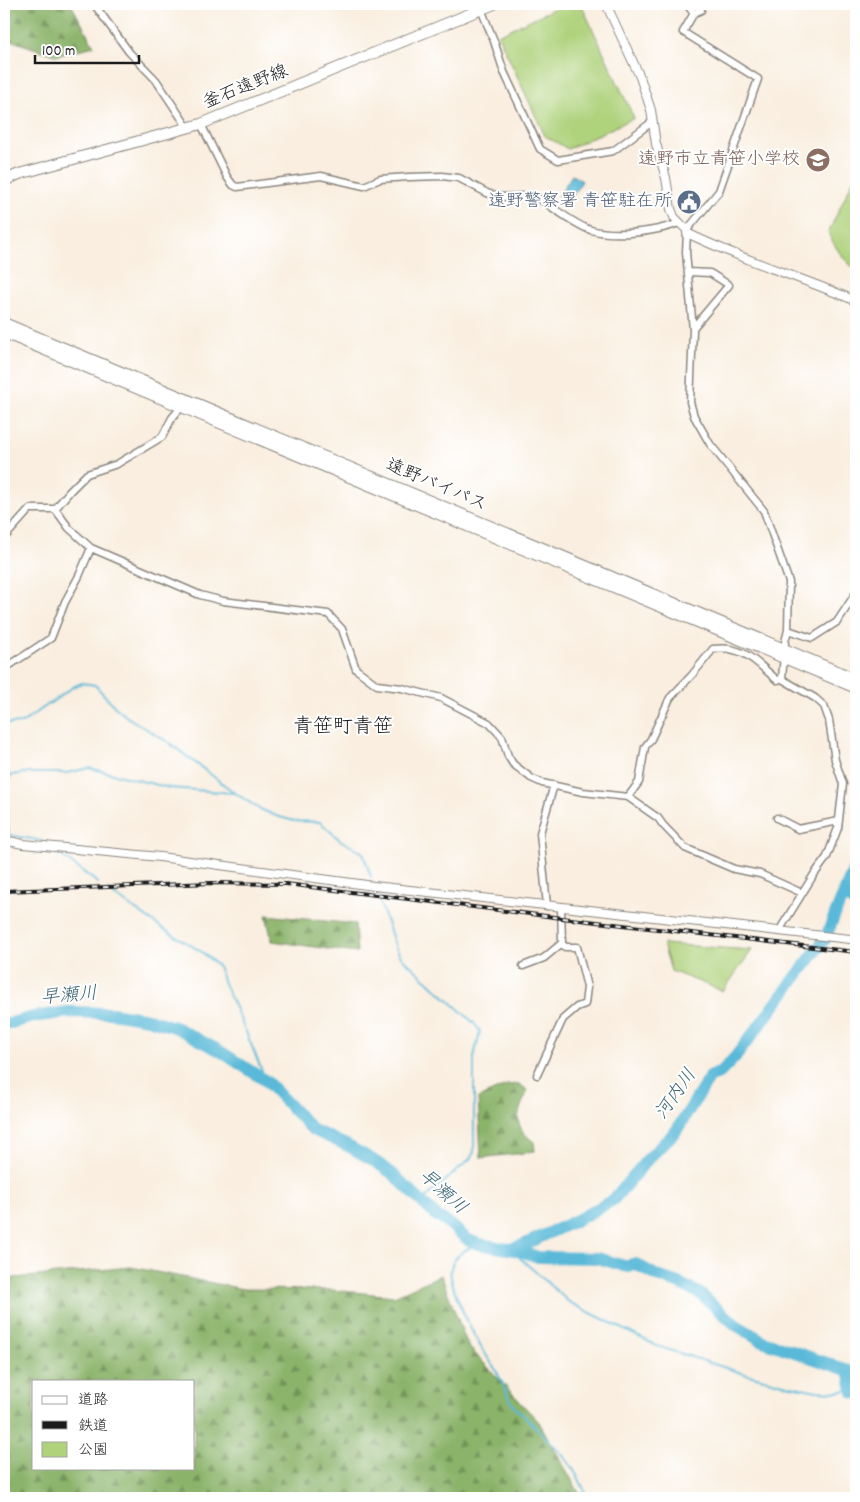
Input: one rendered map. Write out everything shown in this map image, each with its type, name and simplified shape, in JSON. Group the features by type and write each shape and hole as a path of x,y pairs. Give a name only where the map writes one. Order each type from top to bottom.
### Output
{"main road":[{"name":"釜石遠野線","path":"4,181 19,174 201,124 494,4"},
{"name":"遠野バイパス","path":"4,323 185,403 784,654 856,688"},
{"name":"遠野バイパス","path":"4,333 185,403"},
{"name":"遠野バイパス","path":"784,654 856,679"}],"street":[{"path":"94,4 129,52 156,80 188,128"},
{"path":"606,4 640,77 651,110 671,209 679,223 687,231 739,257 809,281 856,301"},
{"path":"686,4 694,13"},
{"path":"696,4 701,10 694,13 683,32 758,79 719,191 687,231 686,252 693,328 690,402 694,416 710,444 764,511 789,582 788,630 782,679"},
{"path":"481,9 504,72 540,149 558,160 613,151 652,122"},
{"path":"201,124 227,178 237,187 321,176 364,186 380,179 442,176 459,178 487,193 499,197 529,196 538,198 591,231 629,232 667,227 679,223"},
{"path":"688,272 710,273 729,285 693,328"},
{"path":"55,509 87,474 117,464 162,437 172,418 185,403"},
{"path":"4,538 30,509 55,509"},
{"path":"55,509 69,528 91,548 170,583 224,601 328,614 342,629 356,669 377,685 402,688 441,698 489,722 502,737 508,756 514,764 531,778 542,783 583,792 628,796 658,818 685,848 734,869 760,874 802,892"},
{"path":"4,665 10,665 51,638 65,602 91,548"},
{"path":"788,630 812,638 836,622 856,593"},
{"path":"628,796 639,782 645,747 651,739 670,698 713,649 727,647 741,651 777,680 782,679 815,698 824,706 829,720 835,760 843,784 838,828 827,857 802,892 779,930"},
{"path":"547,906 540,833 554,785"},
{"path":"776,818 798,829 839,821"},
{"path":"4,840 23,844 160,858 561,908 779,930 853,940"},
{"path":"537,1075 562,1019 576,1008 585,1004 587,987 576,947 565,947 562,943 561,908"},
{"path":"523,966 544,958 562,943"}],"green space":[{"path":"4,4 71,4 94,46 57,56 4,38"},
{"path":"564,4 581,4 634,118 568,149 545,136 498,35"},
{"path":"856,174 856,269 843,258 828,233"},
{"path":"266,915 355,924 357,953 272,941"},
{"path":"663,944 752,950 723,991 671,971"},
{"path":"519,1084 526,1089 527,1093 520,1108 518,1120 522,1131 534,1142 535,1151 481,1158 478,1098 507,1085"},
{"path":"131,1267 243,1289 332,1290 394,1296 441,1275 468,1346 539,1422 582,1498 4,1498 4,1279"}],"water":[{"path":"572,175 582,181 568,203 558,197"}],"waterway":[{"path":"4,724 22,723 73,687 82,683 95,685 127,717 168,742 235,793 258,808 294,821 320,822 340,840 363,853 371,877"},
{"path":"4,779 23,773 67,773 89,768 170,788 234,793"},
{"path":"6,780 5,799 9,835 43,841"},
{"path":"58,853 98,883"},
{"name":"河内川","path":"510,1249 577,1220 613,1200 647,1160 676,1131 710,1077 721,1072 736,1056 825,939 856,863"},
{"path":"107,890 162,928 202,952 218,966 266,1081"},
{"path":"844,896 856,903"},
{"path":"379,900 401,957 474,1023 480,1031 474,1057 474,1152 470,1159 422,1201"},
{"name":"早瀬川","path":"4,1025 33,1017 68,1012 112,1013 148,1019 177,1028 220,1051 266,1081 313,1130 346,1145 393,1174 434,1214 451,1225 468,1240 479,1244 520,1251 538,1257 597,1258 628,1267 636,1264 657,1276 699,1293 736,1325 763,1341 847,1370 850,1374 853,1392 856,1393"},
{"path":"479,1244 462,1253 455,1259 451,1268 453,1285 461,1308 477,1340 497,1372 511,1402 569,1463 587,1498"},
{"path":"510,1249 569,1302 657,1346 745,1374 791,1386 817,1391 838,1392 852,1389"}],"railway":[{"path":"4,891 211,883 286,884 856,952"}],"place":[{"name":"遠野市立青笹小学校","path":"818,160"},
{"name":"遠野警察署 青笹駐在所","path":"689,202"}],"district":[{"name":"青笹町青笹","path":"343,728"}]}
